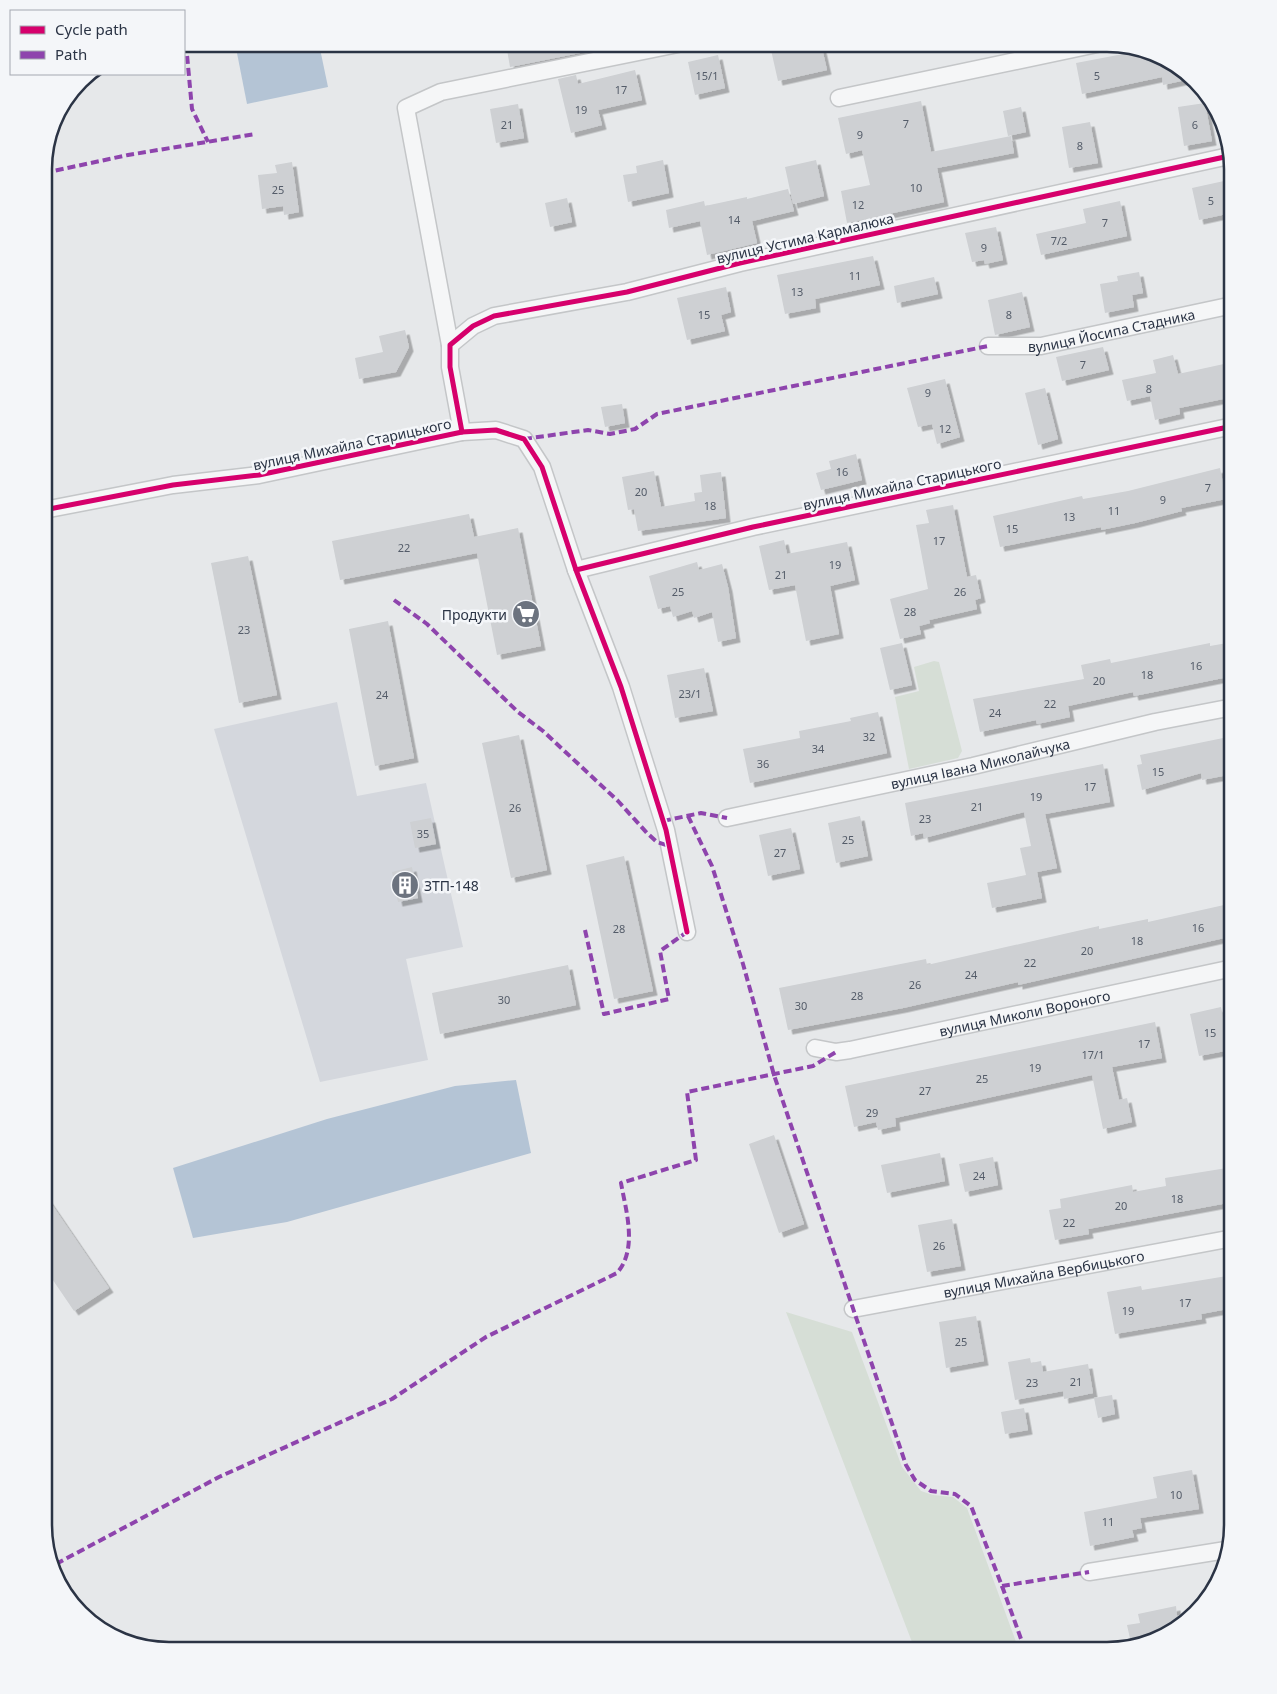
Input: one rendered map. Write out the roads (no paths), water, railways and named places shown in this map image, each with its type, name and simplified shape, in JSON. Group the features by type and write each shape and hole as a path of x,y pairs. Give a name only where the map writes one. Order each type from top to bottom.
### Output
{"street":[{"path":"462,432 450,367 450,345 406,108 441,92 636,52"},
{"path":"839,98 1054,53"},
{"name":"вулиця Устима Кармалюка","path":"450,345 473,326 494,316 627,292 740,263 1223,157"},
{"name":"вулиця Йосипа Стадника","path":"988,346 1041,346 1224,307"},
{"name":"вулиця Михайла Старицького","path":"576,570 753,527 1224,428"},
{"name":"вулиця Михайла Старицького","path":"53,508 173,484 259,475 462,432 496,430 524,439 542,467 576,570 621,687 666,830 686,932"},
{"name":"вулиця Івана Миколайчука","path":"727,818 973,766 1155,722 1224,709"},
{"name":"вулиця Миколи Вороного","path":"815,1048 836,1052 850,1050 1224,970"},
{"name":"вулиця Михайла Вербицького","path":"853,1310 1224,1240"},
{"path":"1089,1572 1222,1551"}],"water":[{"path":"237,52 321,52 328,87 247,104"},
{"path":"516,1080 531,1153 287,1222 193,1238 173,1168 327,1119 455,1086"}],"place":[{"name":"Продукти","path":"526,614"},
{"name":"ЗТП-148","path":"405,885"}]}
